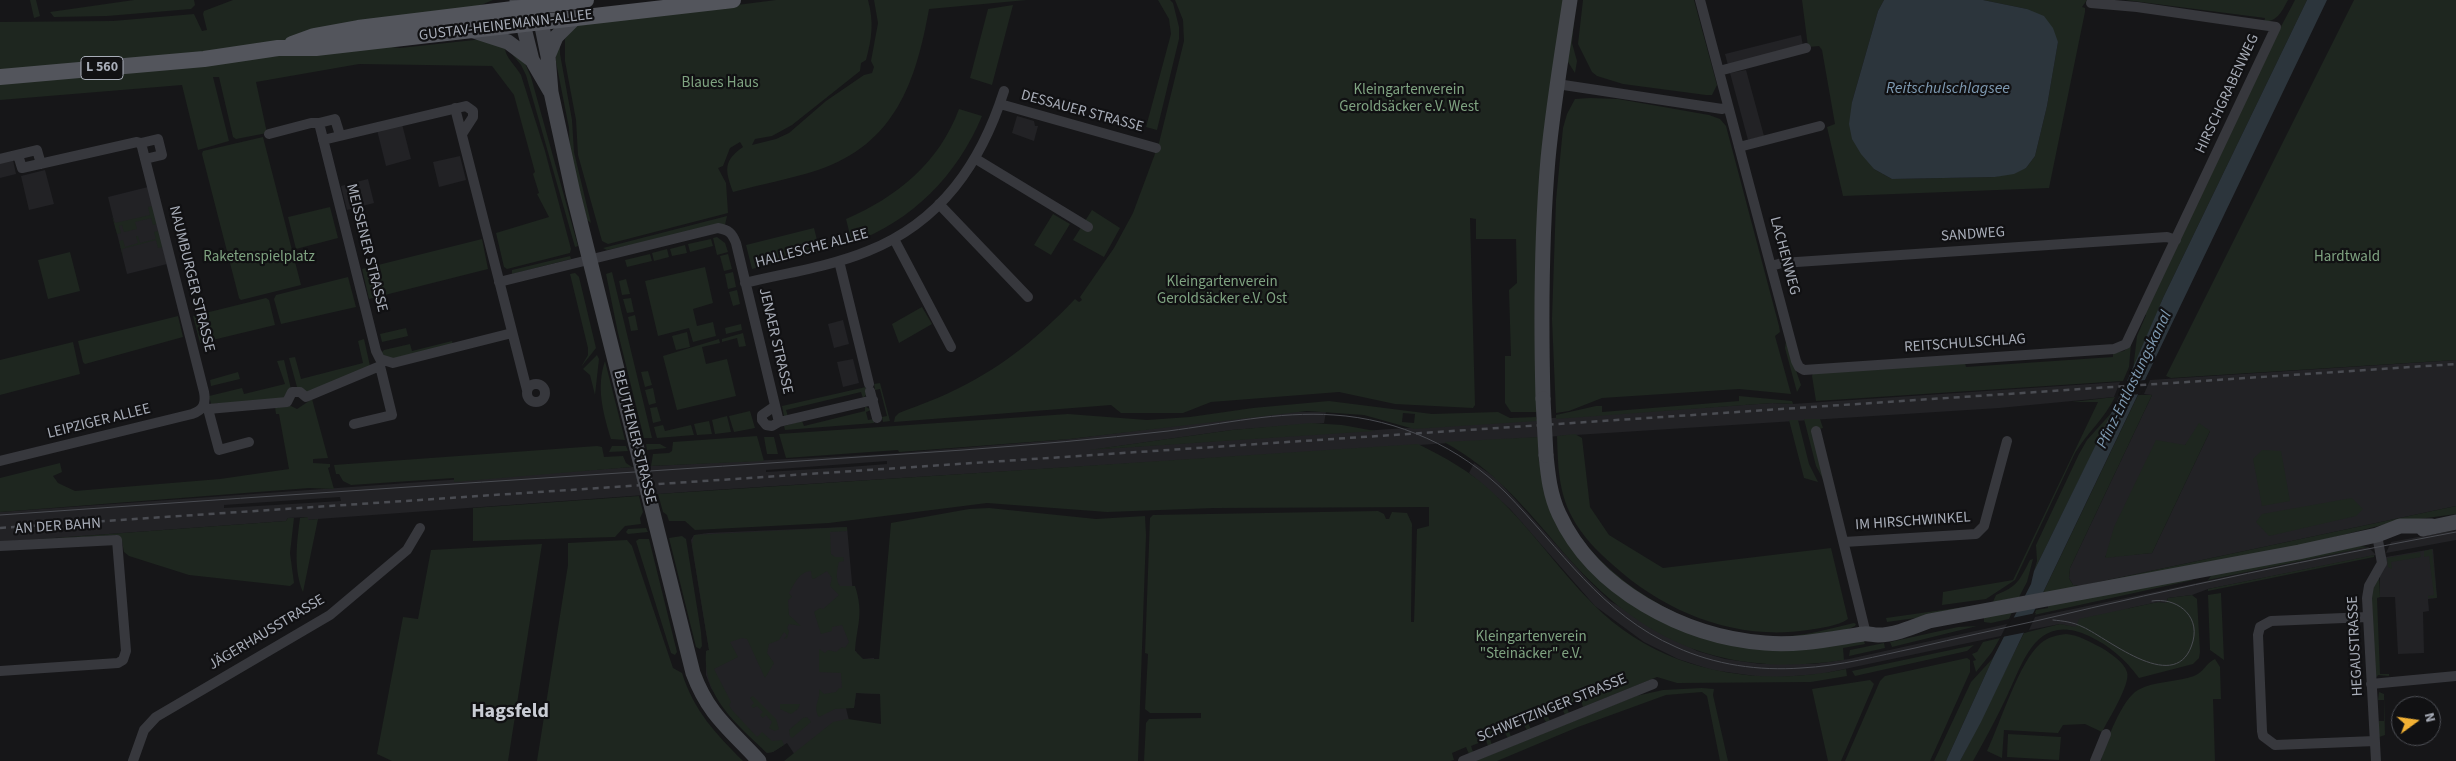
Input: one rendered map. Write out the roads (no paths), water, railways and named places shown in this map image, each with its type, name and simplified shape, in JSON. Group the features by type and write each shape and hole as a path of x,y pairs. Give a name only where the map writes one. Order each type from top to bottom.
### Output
{"main road":[{"name":"GUSTAV-HEINEMANN-ALLEE","path":"278,48 314,36 358,28 482,12 518,4 586,0"},
{"name":"GUSTAV-HEINEMANN-ALLEE","path":"0,77 204,58 278,48 316,48 733,0"}],"street":[{"path":"482,12 498,0"},
{"path":"1570,0 1548,159 1543,248 1543,399 1548,478 1555,504 1576,542 1610,578 1652,609 1694,628 1753,642 1797,643 1866,634 1884,626 1912,621 1929,621 2043,599 2201,575 2378,534 2400,526 2432,526 2456,522"},
{"name":"LACHENWEG","path":"1700,0 1796,361 1799,367 1804,370"},
{"name":"BEUTHENER STRASSE","path":"537,3 548,56 551,92 590,259 693,673 702,694 715,716 759,761"},
{"name":"HIRSCHGRABENWEG","path":"2091,3 2138,7 2276,27 2126,344"},
{"name":"BEUTHENER STRASSE","path":"518,4 532,60 551,92"},
{"path":"548,56 556,38 574,18"},
{"path":"471,30 508,42 532,60"},
{"path":"1719,71 1806,48"},
{"path":"1558,84 1722,108 1728,107"},
{"name":"HALLESCHE ALLEE","path":"590,259 718,228 732,234 746,283 868,251 894,239 918,223 960,182 976,159 989,132 1004,91"},
{"name":"DESSAUER STRASSE","path":"1000,104 1156,148"},
{"path":"323,140 466,106 473,111 472,122 467,124 462,134"},
{"path":"455,108 527,390"},
{"path":"269,134 311,123 336,119 340,136"},
{"name":"MEISSENER STRASSE","path":"319,123 375,348 381,363 392,415 354,424"},
{"path":"1739,146 1820,126"},
{"path":"0,159 37,150 41,164 48,164 136,142 141,143 158,139 162,155 145,159"},
{"name":"NAUMBURGER STRASSE","path":"141,143 218,450 249,442"},
{"path":"976,159 1088,228"},
{"path":"939,204 1028,297"},
{"name":"SANDWEG","path":"1771,266 2112,240 2167,237 2176,240"},
{"path":"894,239 951,346"},
{"path":"499,282 590,259"},
{"path":"839,260 877,418"},
{"name":"JENAER STRASSE","path":"746,283 775,406 778,422 769,426 762,420 763,414 775,406"},
{"name":"LEIPZIGER ALLEE","path":"0,461 192,414 206,408 287,402 292,392 300,392 306,397 381,363 393,363 512,333"},
{"name":"REITSCHULSCHLAG","path":"1804,370 2114,349 2126,344"},
{"path":"778,422 871,391"},
{"path":"1816,431 1866,634"},
{"name":"IM HIRSCHWINKEL","path":"1844,542 1976,534 1984,526 2007,441"},
{"name":"JÄGERHAUSSTRASSE","path":"133,761 144,730 156,717 330,615 408,550 420,528"},
{"name":"HEGAUSTRASSE","path":"2376,761 2367,592 2382,560 2378,534"},
{"name":"AN DER BAHN","path":"0,546 117,540 126,651 123,660 118,662 0,671"},
{"path":"2368,617 2271,621 2260,627 2258,635 2262,731 2263,736 2274,744 2375,740"},
{"path":"2371,684 2456,676"},
{"name":"SCHWETZINGER STRASSE","path":"1462,761 1653,684"},
{"path":"2095,761 2106,734"}],"water":[{"name":"Reitschulschlagsee","path":"1884,0 1983,0 2027,9 2044,16 2053,28 2058,42 2047,106 2035,156 2026,168 2014,174 1995,177 1892,179 1874,169 1861,154 1852,139 1849,124 1852,102 1878,11"},
{"name":"Pfinz-Entlastungskanal","path":"2307,0 2327,0 1981,722 1960,761 1946,761 1993,658 2031,584 2034,571 2128,379 2163,298"}],"tram line":[{"path":"0,515 963,450 1142,434 1271,416 1334,415 1381,422 1404,429 1427,438 1469,462 1506,493 1604,599 1650,633 1676,647 1706,658 1737,665 1769,669 1816,667 1858,660 2196,585 2456,532"},
{"path":"2053,620 2079,625 2142,660 2158,665 2173,665 2185,657 2193,641 2193,623 2184,609 2177,605 2161,600 2152,601"}],"railway":[{"path":"0,528 2456,364"}],"district":[{"name":"Hagsfeld","path":"510,713"}],"park label":[{"name":"Blaues Haus","path":"720,84"},
{"name":"Kleingartenverein Geroldsäcker e.V. West","path":"1409,100"},
{"name":"Raketenspielplatz","path":"259,258"},
{"name":"Hardtwald","path":"2347,258"},
{"name":"Kleingartenverein Geroldsäcker e.V. Ost","path":"1222,292"},
{"name":"Kleingartenverein \"Steinäcker\" e.V.","path":"1531,646"}]}
